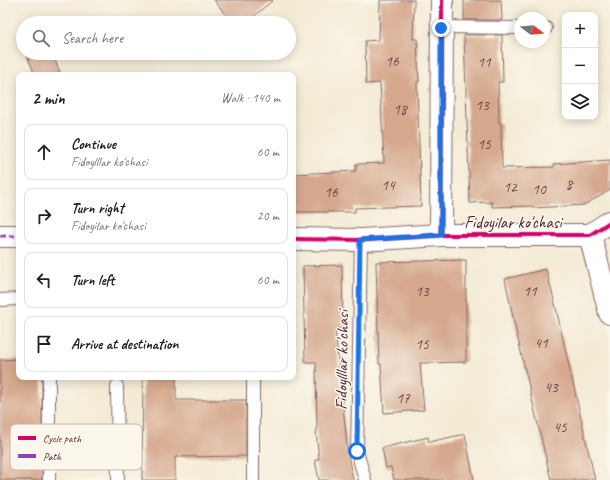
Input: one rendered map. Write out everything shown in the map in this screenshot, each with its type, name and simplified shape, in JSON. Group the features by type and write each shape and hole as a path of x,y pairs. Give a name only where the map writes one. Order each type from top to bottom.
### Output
{"street":[{"path":"441,235 442,0"},
{"path":"610,222 590,235 610,313"},
{"name":"Fidoyilar ko'chasi","path":"296,239 360,240 441,235 590,235"},
{"path":"0,236 16,236"}],"lane":[{"path":"441,28 514,28"},
{"name":"Fidoylllar ko'chasi","path":"360,240 357,451 365,480"},
{"path":"0,300 16,299"},
{"path":"49,380 49,424"},
{"path":"253,380 253,480"},
{"path":"118,386 118,424"}],"building":[{"path":"214,0 273,0 254,16 227,16"},
{"path":"380,0 414,0 413,39 417,39 421,206 355,208 355,212 296,212 296,174 356,171 356,164 384,163 380,83 366,84 365,41 379,40"},
{"path":"464,0 501,0 502,20 464,20"},
{"path":"464,35 502,35 503,82 498,82 502,168 554,167 554,164 610,160 610,190 584,205 533,208 533,206 492,207 492,202 470,203"},
{"path":"29,60 55,60 60,72 34,72"},
{"path":"466,260 466,362 420,363 424,410 384,413 381,364 379,364 376,262"},
{"path":"342,265 343,328 335,329 348,455 353,480 319,480 315,460 319,459 316,432 316,362 305,362 303,266"},
{"path":"546,269 595,480 551,480 516,331 505,279"},
{"path":"16,359 16,380 42,380 42,424 10,424 10,470 42,470 42,480 0,480 0,360"},
{"path":"143,380 176,380 176,400 246,400 246,456 175,457 175,480 142,480"},
{"path":"465,434 474,480 394,480 391,467 386,468 382,448 428,437 429,442"}],"marked path":[{"path":"0,236 16,236"}],"cycle path":[{"path":"441,235 442,0"},
{"path":"296,239 361,240 441,235 590,235 610,222"}],"route":[{"path":"357,451 360,240 441,235 441,28"}]}
